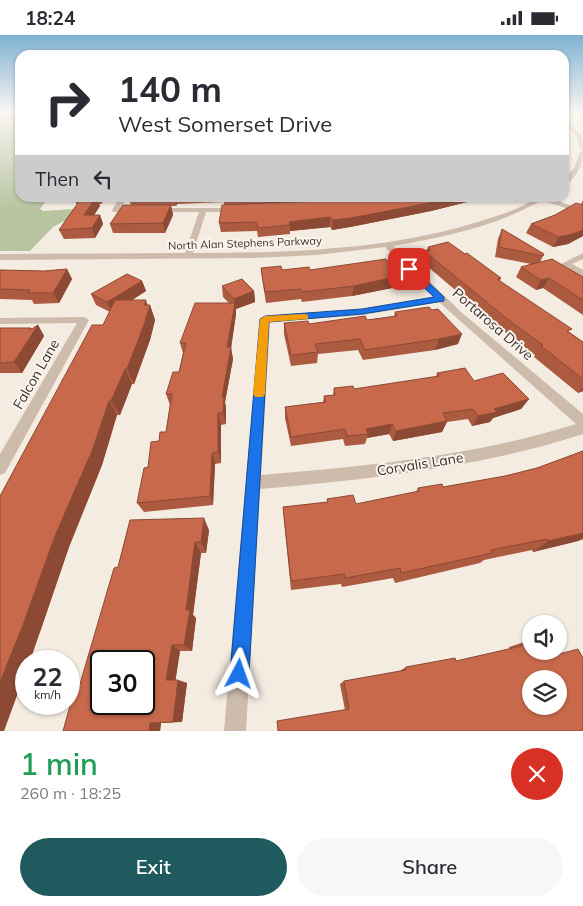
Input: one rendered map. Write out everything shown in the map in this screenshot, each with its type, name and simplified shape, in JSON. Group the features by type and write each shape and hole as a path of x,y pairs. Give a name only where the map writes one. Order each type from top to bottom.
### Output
{"street":[{"path":"569,178 582,160 583,152"},
{"path":"121,202 116,211 243,210"},
{"name":"North Alan Stephens Parkway","path":"0,257 274,255 388,245 442,234 485,222 532,202"},
{"path":"553,202 583,212"},
{"path":"188,256 203,210"},
{"name":"Portarosa Drive","path":"388,245 409,269 441,299 583,422"},
{"path":"583,256 565,264 583,274"},
{"path":"235,731 265,319 362,311 441,299"},
{"name":"Falcon Lane","path":"0,321 84,321 0,469"},
{"name":"Corvalis Lane","path":"253,483 359,473 440,462 527,445 583,428"}],"green space":[{"path":"0,144 15,144 15,202 45,202 40,209 43,211 89,208 53,227 30,251 0,251"}],"building":[{"path":"79,202 93,202 84,215 100,215 92,228 59,230"},
{"path":"295,202 434,202 351,218 333,220 330,217 289,222 290,225 258,228 256,222 219,223 222,205"},
{"path":"576,203 583,205 583,230 559,237 531,224 555,215"},
{"path":"123,205 171,205 163,223 110,224"},
{"path":"502,229 544,254 543,256 499,247"},
{"path":"448,242 465,254 467,253 501,278 497,279 572,329 567,331 583,342 583,379 424,251 431,250 428,247"},
{"path":"386,259 400,276 354,286 302,292 301,289 265,292 261,268 281,266 282,270 309,267 310,270"},
{"path":"552,259 583,277 583,300 549,278 541,280 521,267"},
{"path":"67,269 53,293 28,293 30,290 0,289 0,270 44,271"},
{"path":"127,274 142,281 107,302 91,294"},
{"path":"242,279 254,291 234,299 222,286"},
{"path":"115,300 146,300 144,305 150,305 127,369 125,369 111,401 109,401 92,451 55,536 0,682 0,496 92,325 103,325"},
{"path":"195,303 235,303 227,347 231,347 222,397 224,397 223,413 218,413 218,452 212,453 210,496 137,503 144,468 148,467 151,442 159,441 160,432 166,432 172,394 166,394 173,372 179,372 186,343 180,343"},
{"path":"429,307 432,310 438,309 462,334 365,350 360,339 315,344 318,352 291,355 284,323 308,321 309,324 365,316 367,320 397,316 395,312"},
{"path":"38,325 14,362 0,363 0,328 31,328 30,330"},
{"path":"465,368 474,381 503,373 529,399 494,409 497,412 478,416 473,409 443,413 447,421 396,431 392,424 366,429 368,434 347,436 345,429 291,437 285,407 326,402 324,396 335,395 334,388 353,386 354,389 439,376 437,373"},
{"path":"583,451 583,533 548,541 547,539 491,550 492,553 401,573 400,568 345,578 344,574 291,581 283,507 328,502 327,499 353,495 356,504 419,491 418,488 442,484 443,487 505,476 537,468"},
{"path":"204,518 201,542 195,542 186,610 190,610 184,645 172,645 166,680 178,680 173,722 150,723 149,731 63,731 67,715 80,715 80,684 114,568 118,567 130,520"},
{"path":"522,646 522,660 567,660 567,652 578,649 583,658 583,731 278,731 277,721 349,709 344,681 406,670 406,667 455,658 456,661"}],"slow traffic":[{"path":"259,394 265,319 305,317"}],"route":[{"path":"239,674 265,319 362,311 441,299 409,269"}]}
